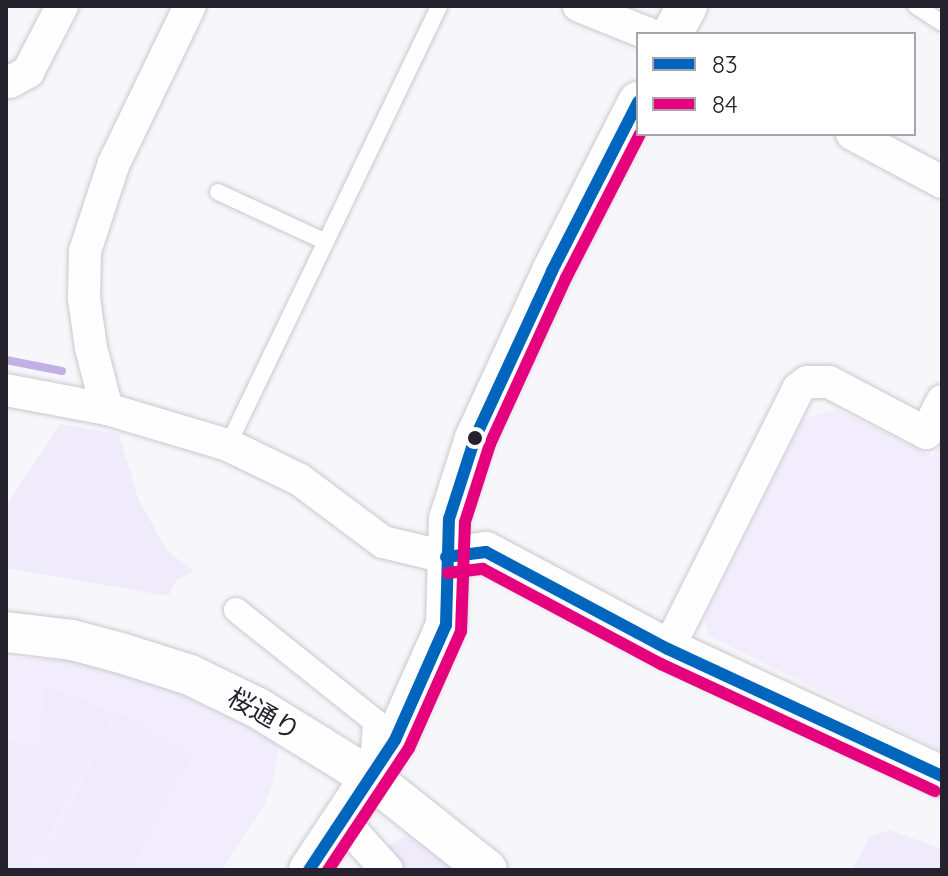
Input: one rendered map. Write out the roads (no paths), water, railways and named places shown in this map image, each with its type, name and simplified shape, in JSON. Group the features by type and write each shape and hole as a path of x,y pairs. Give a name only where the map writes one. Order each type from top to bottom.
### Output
{"street":[{"path":"6,80 10,82 28,72 62,6"},
{"path":"107,409 87,323 85,251 114,163 189,6"},
{"path":"579,6 644,32"},
{"path":"673,32 687,6"},
{"path":"309,870 395,740 446,625 449,519 475,438 552,271 636,106"},
{"path":"856,136 942,182"},
{"path":"668,649 798,389 807,382 829,382 926,433 942,401"},
{"path":"6,390 107,409 228,445 300,480 383,542 446,557 486,552 668,649 942,776"},
{"path":"236,610 375,721 371,778"},
{"name":"桜通り","path":"6,632 72,640 190,675 258,708 371,778 487,870"},
{"path":"343,821 387,870"}],"lane":[{"path":"228,445 439,6"},
{"path":"916,6 942,23"},
{"path":"218,192 326,242"}],"waterway":[{"path":"6,360 62,371"}]}
